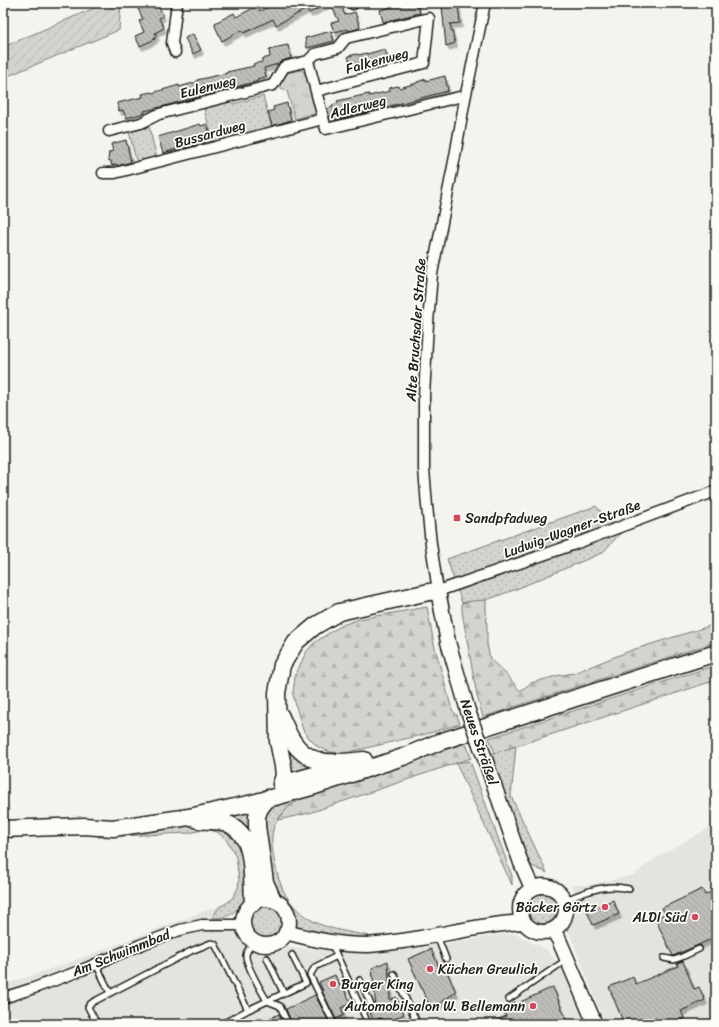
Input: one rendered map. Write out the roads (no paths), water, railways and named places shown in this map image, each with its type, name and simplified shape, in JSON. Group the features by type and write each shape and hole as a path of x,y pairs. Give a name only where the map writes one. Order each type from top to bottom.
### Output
{"main road":[{"path":"281,784 284,776 284,766 278,741 277,693 282,665 296,642 314,626 339,612 438,591"},
{"path":"3,829 84,826 113,828 189,817 253,803 330,782 403,757 439,742 716,653"},
{"path":"277,708 292,740 302,752 314,760 339,763 364,760"},
{"path":"84,826 191,807 281,784 400,749 439,742"},
{"path":"268,798 260,808 257,816 257,826 265,882 273,900"},
{"path":"189,817 200,821 210,820 226,823 234,826 243,836 248,848 252,865 253,903"}],"street":[{"path":"175,52 172,43 177,3"},
{"name":"Alte Bruchsaler Straße","path":"438,591 430,536 424,469 424,396 428,323 432,274 465,99 485,3"},
{"name":"Eulenweg","path":"109,131 141,123 159,114 273,85 284,68 308,61 315,54 338,48 346,38 429,18"},
{"name":"Falkenweg","path":"316,91 424,63 429,18"},
{"name":"Adlerweg","path":"308,61 326,129 459,97 465,99"},
{"name":"Bussardweg","path":"103,173 115,173 323,119"},
{"name":"Ludwig-Wagner-Straße","path":"438,591 572,545 716,490"},
{"name":"Neues Sträßel","path":"438,591 448,642 468,711 521,863 532,888"},
{"path":"538,886 549,887 558,892 564,901 566,907 564,918 553,930 536,931 523,922 520,914 520,906 524,896 532,888 538,886"},
{"path":"263,899 273,900 283,906 286,911 289,921 286,932 283,937 273,944 267,945 255,942 247,935 243,925 245,912 253,903 263,899"},
{"path":"483,926 520,906"},
{"path":"286,932 331,943 368,945 398,942 503,923 523,922"},
{"name":"Am Schwimmbad","path":"3,998 34,988 180,930 202,925 243,925"},
{"path":"553,930 559,940 595,1024"}],"lane":[{"path":"564,901 582,893 608,887 629,890"},
{"path":"437,935 446,959"},
{"path":"255,942 248,949 246,960 267,1001 280,1006 288,1024"},
{"path":"97,1024 88,1007 89,1004 191,951 211,943 215,944 248,1010"},
{"path":"331,943 367,1020 360,1024"},
{"path":"664,958 674,960 699,950"},
{"path":"222,1024 306,983 292,955"},
{"path":"334,1024 310,975 315,967 337,956"},
{"path":"266,958 284,994"},
{"path":"509,999 567,959"},
{"path":"96,964 110,993"},
{"path":"394,974 415,1018 403,1024"},
{"path":"360,980 372,1007"}],"place":[{"name":"Sandpfadweg","path":"457,518"},
{"name":"Bäcker Görtz","path":"605,907"},
{"name":"ALDI Süd","path":"695,917"},
{"name":"Küchen Greulich","path":"430,969"},
{"name":"Burger King","path":"333,984"},
{"name":"Automobilsalon W. Bellemann","path":"533,1006"}]}
